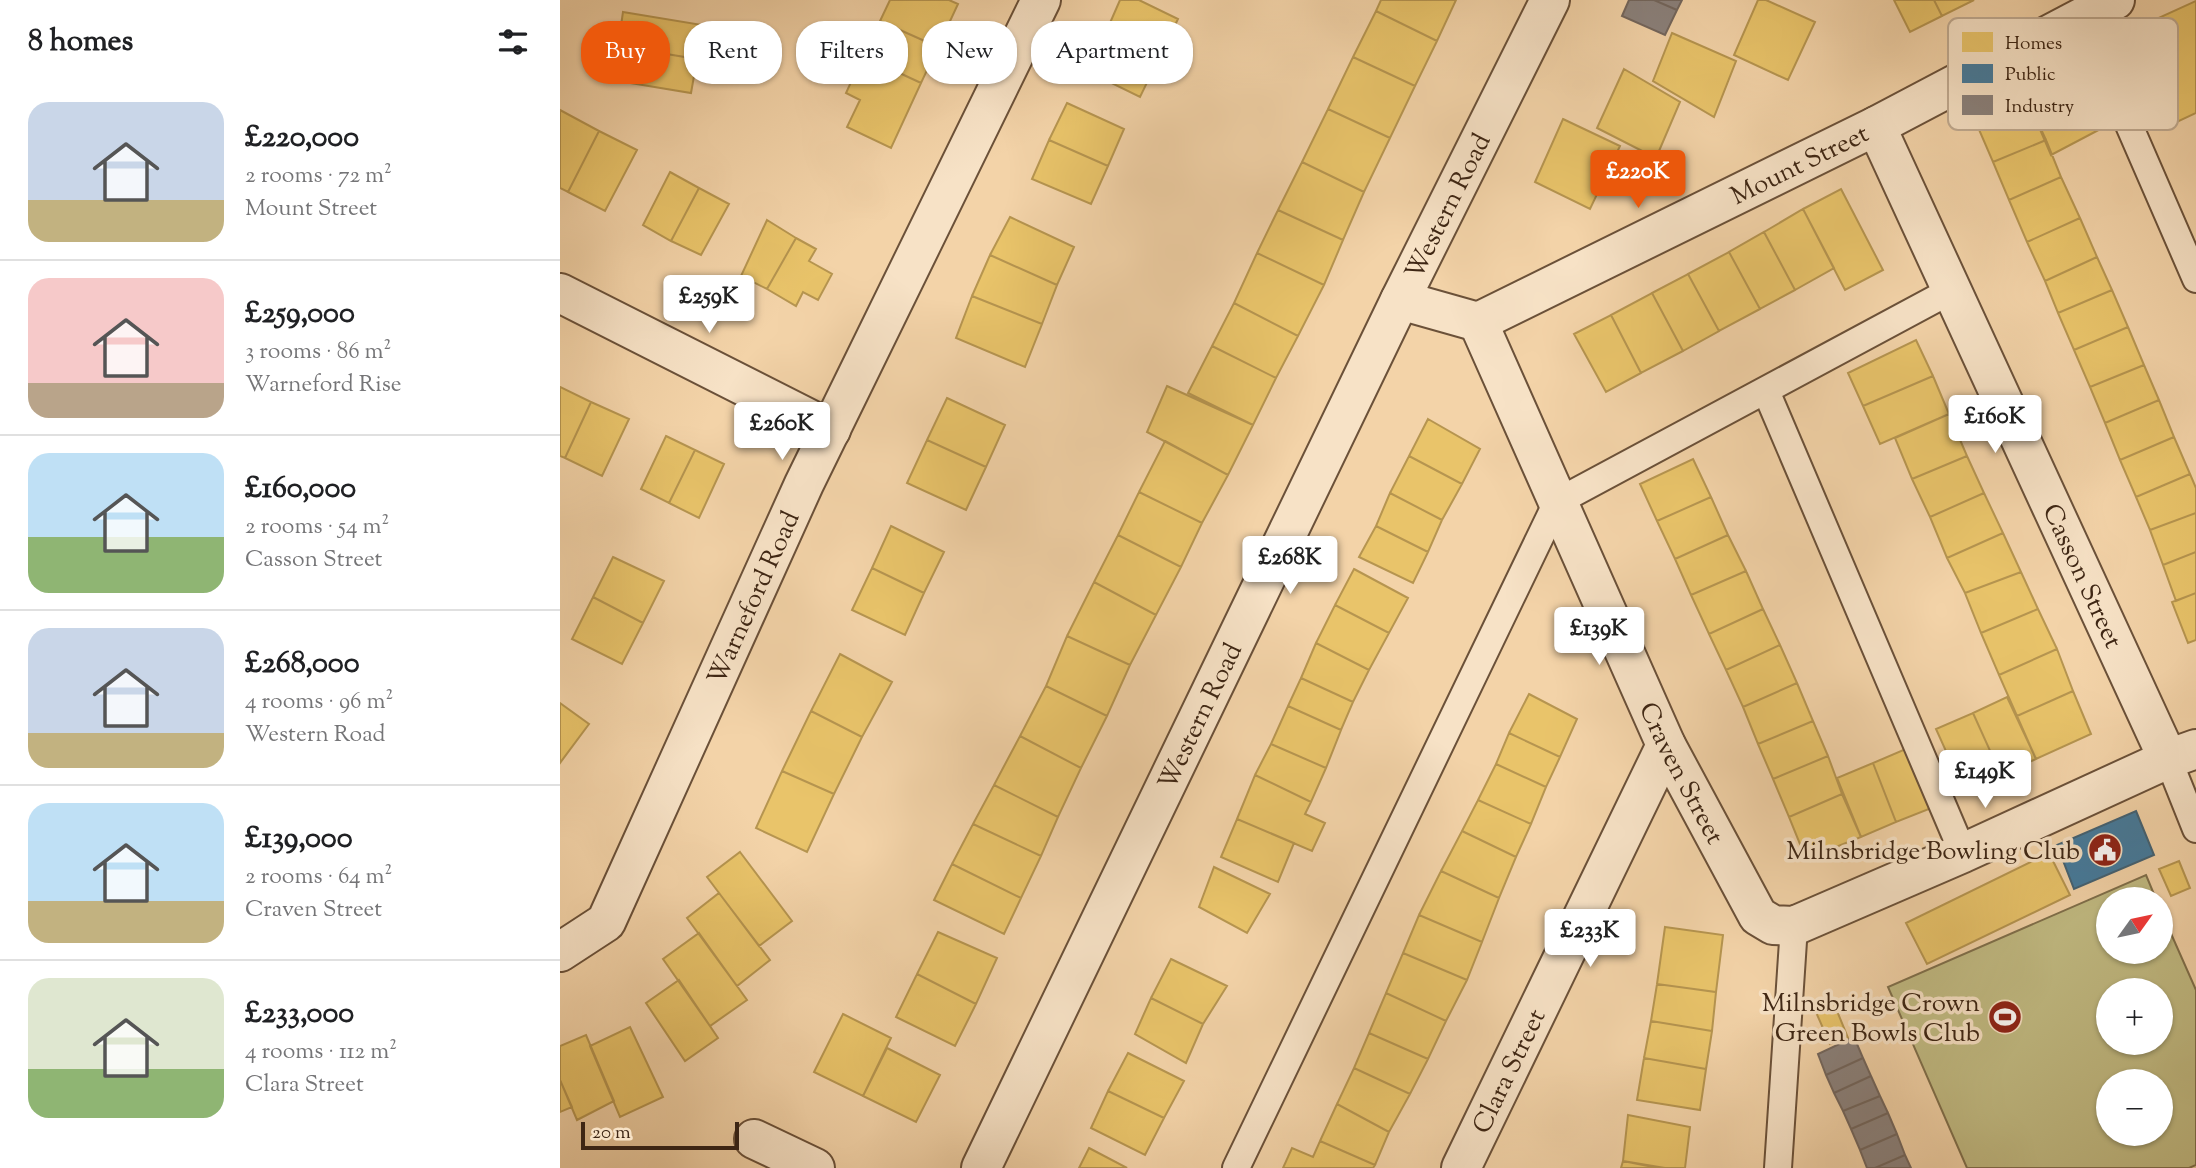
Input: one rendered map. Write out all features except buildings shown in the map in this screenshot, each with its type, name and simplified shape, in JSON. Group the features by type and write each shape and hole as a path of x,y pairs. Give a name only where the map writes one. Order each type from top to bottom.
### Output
{"street":[{"name":"Warneford Road","path":"560,952 607,922 804,484 1041,0"},
{"name":"Western Road","path":"981,1168 1401,300 1550,0"},
{"name":"Mount Street","path":"2082,17 2115,0"},
{"name":"Mount Street","path":"1478,322 1948,88"},
{"name":"Casson Street","path":"1875,126 1952,290 2182,754"},
{"path":"560,293 831,430"},
{"path":"1401,300 1478,322"},
{"name":"Craven Street","path":"1478,322 1666,745 1758,916 1773,925 1794,926"},
{"name":"Clara Street","path":"1461,1168 1666,745"},
{"path":"1794,926 2182,754"},
{"path":"754,1139 815,1168"}],"lane":[{"path":"2131,130 2196,279"},
{"path":"1236,1168 1557,502 1952,290"},
{"path":"1766,391 1963,853"},
{"path":"2182,754 2196,828"},
{"path":"1778,1168 1794,926"}],"shaded area":[{"name":"Milnsbridge Crown Green Bowls Club","path":"2146,875 2151,887 2118,887"},
{"name":"Milnsbridge Crown Green Bowls Club","path":"2096,897 2096,964 2174,964 2174,940 2196,990 2196,1165 2189,1168 1967,1168 1888,987"}],"place":[{"name":"Milnsbridge Bowling Club","path":"2105,850"},
{"name":"Milnsbridge Crown Green Bowls Club","path":"2005,1017"}]}
